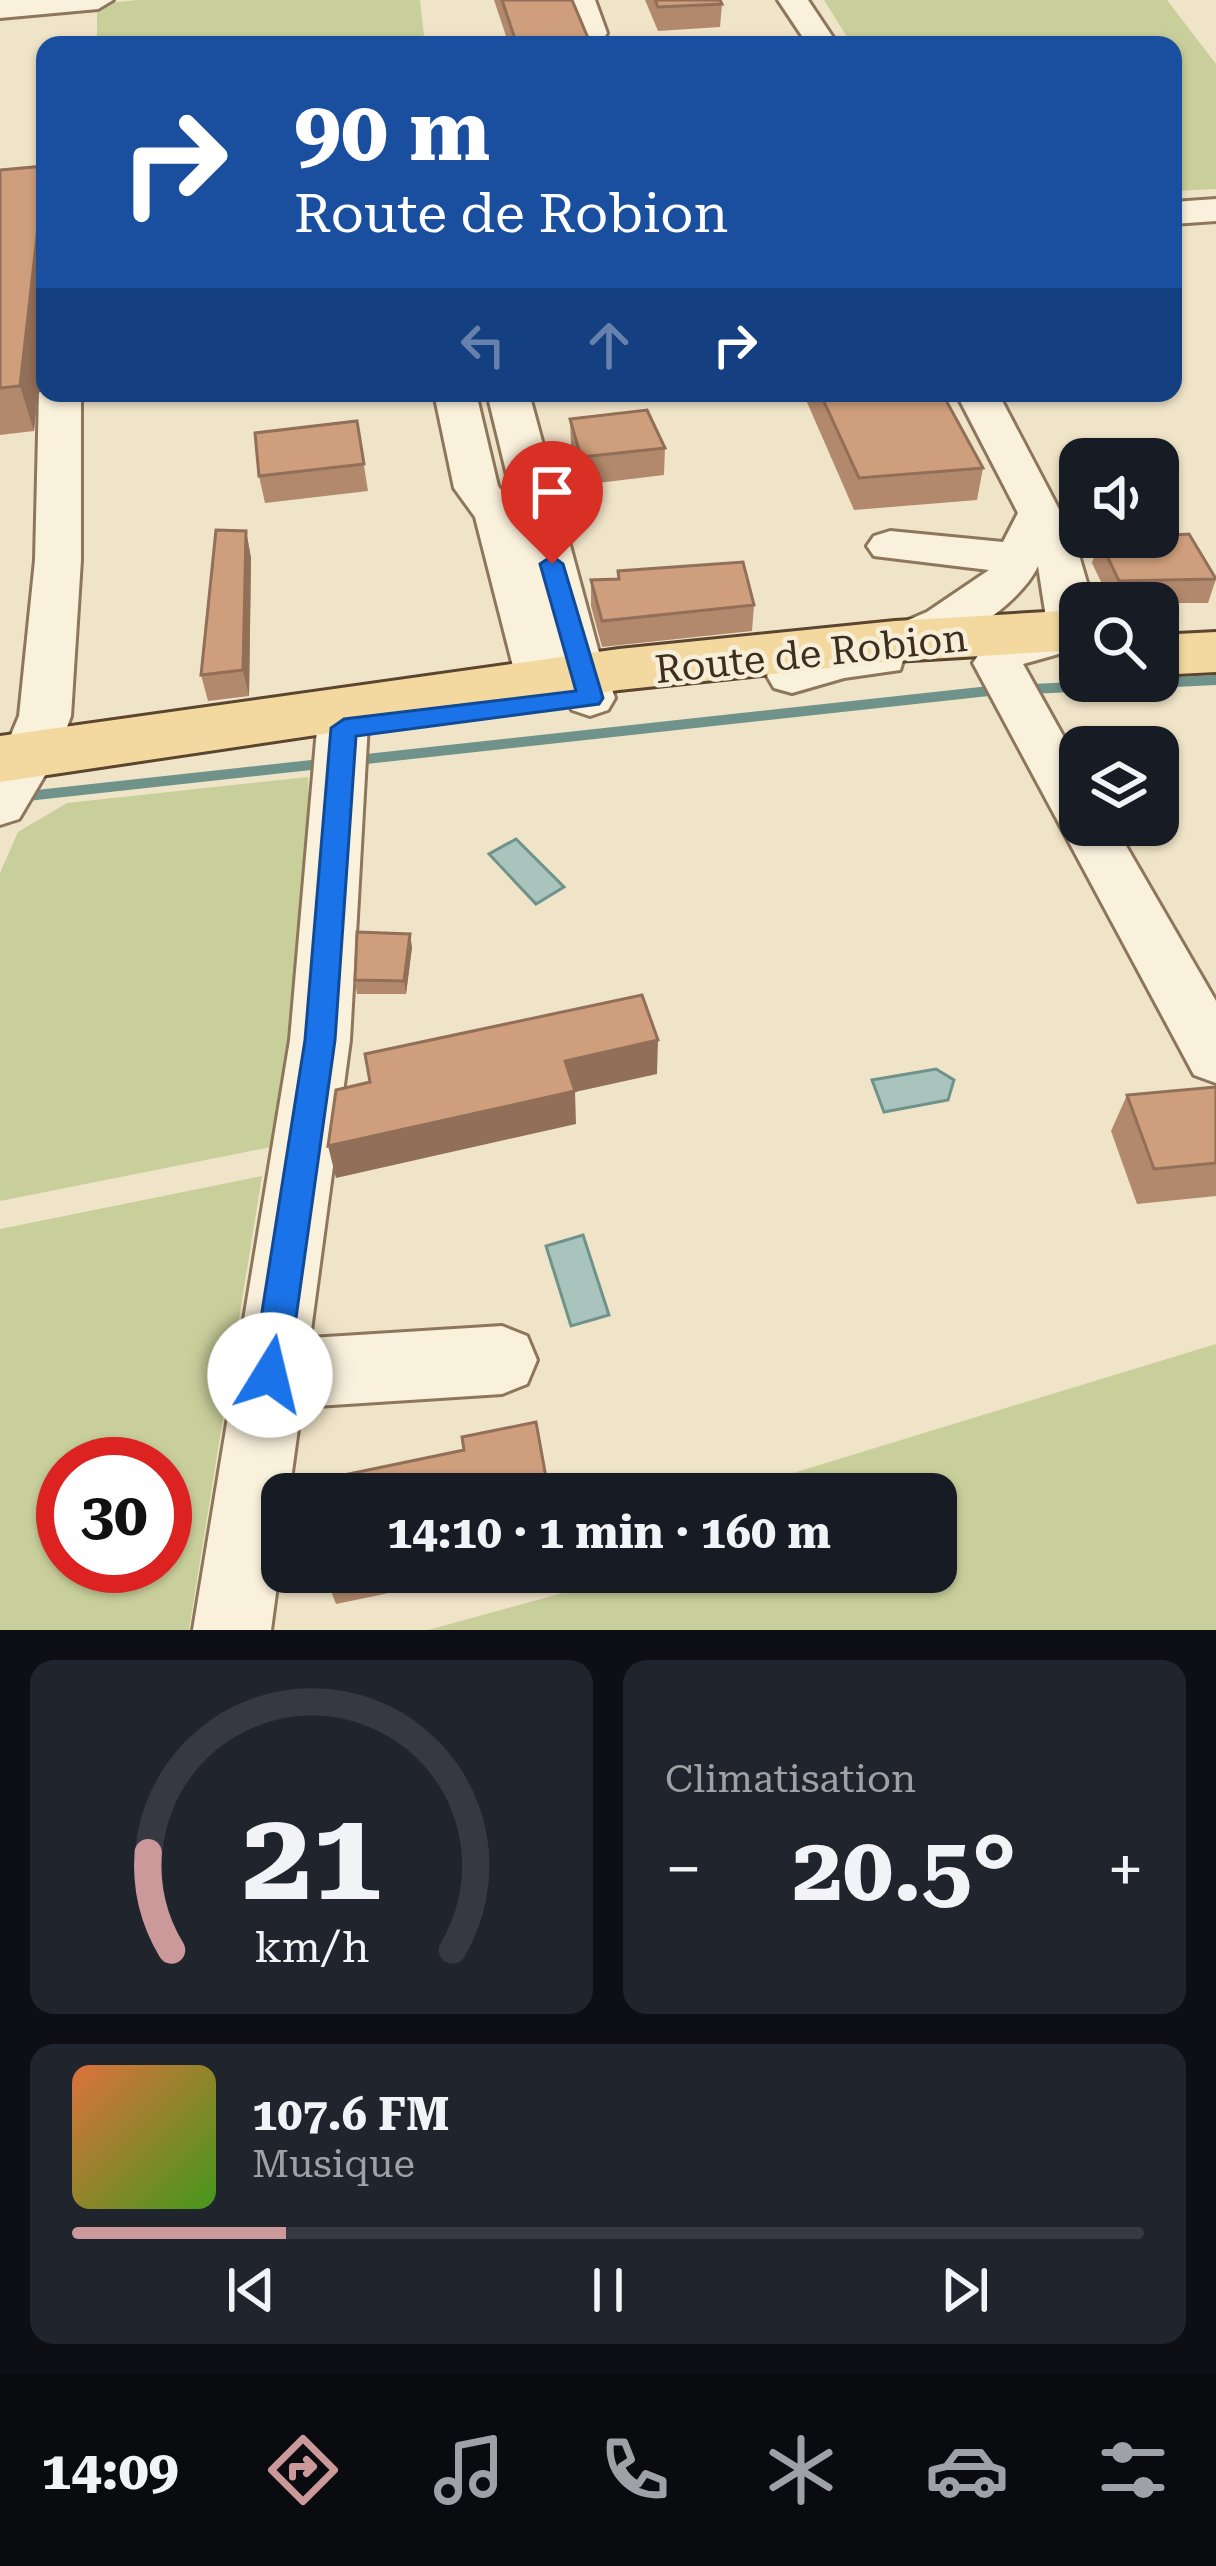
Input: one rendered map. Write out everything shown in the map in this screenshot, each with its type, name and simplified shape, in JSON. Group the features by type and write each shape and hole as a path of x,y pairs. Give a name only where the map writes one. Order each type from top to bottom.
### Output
{"main road":[{"name":"Route de Robion","path":"18,768 1045,616"},
{"name":"Route de Robion","path":"572,686 792,676 1045,616"},
{"path":"1179,626 1216,625"},
{"path":"1179,654 1216,652"}],"street":[{"path":"0,9 98,0"},
{"path":"580,0 592,33"},
{"path":"793,0 817,36"},
{"path":"1182,212 1216,210"},
{"path":"18,768 45,716 55,605 60,402"},
{"path":"457,402 476,488 497,515 572,686"},
{"path":"510,402 572,686"},
{"path":"980,402 1045,616 1064,726"},
{"path":"890,546 1045,616"},
{"path":"232,1630 320,1040 344,717"},
{"path":"1098,846 1216,1057"},
{"path":"270,1375 502,1360"}],"green space":[{"path":"420,0 424,36 97,36 97,4"},
{"path":"824,0 1167,0 1216,64 1216,189 1182,191 1182,36 846,36"},
{"path":"308,777 315,955 286,1144 0,1201 0,873 18,832 67,803"},
{"path":"262,1176 189,1630 0,1630 0,1229"},
{"path":"1216,1344 1216,1630 428,1630 563,1593 957,1593 957,1473 793,1473"}],"water":[{"path":"516,839 564,887 536,904 489,854"},
{"path":"936,1069 954,1080 948,1100 884,1112 872,1080"},
{"path":"583,1235 609,1315 571,1326 546,1246"}],"building":[{"path":"502,0 572,0 587,36 514,36"},
{"path":"655,0 720,0 722,4 658,7"},
{"path":"36,167 36,245 20,386 0,388 0,170"},
{"path":"824,402 947,402 983,468 859,478"},
{"path":"647,410 665,448 581,457 570,419"},
{"path":"357,421 364,464 259,476 255,433"},
{"path":"216,530 246,531 243,670 201,675"},
{"path":"1189,534 1216,579 1119,581 1108,558 1179,558 1179,535"},
{"path":"743,562 754,605 602,621 591,580 619,579 618,571"},
{"path":"357,932 410,934 404,981 355,980"},
{"path":"642,995 658,1040 565,1061 575,1091 328,1146 336,1090 370,1082 365,1054"},
{"path":"1216,1087 1216,1163 1154,1169 1127,1095"},
{"path":"536,1422 545,1473 354,1473 464,1450 462,1437"}],"waterway":[{"path":"0,799 989,691 1216,680"}],"route":[{"path":"270,1375 320,1040 344,728 590,698 552,564"}]}
